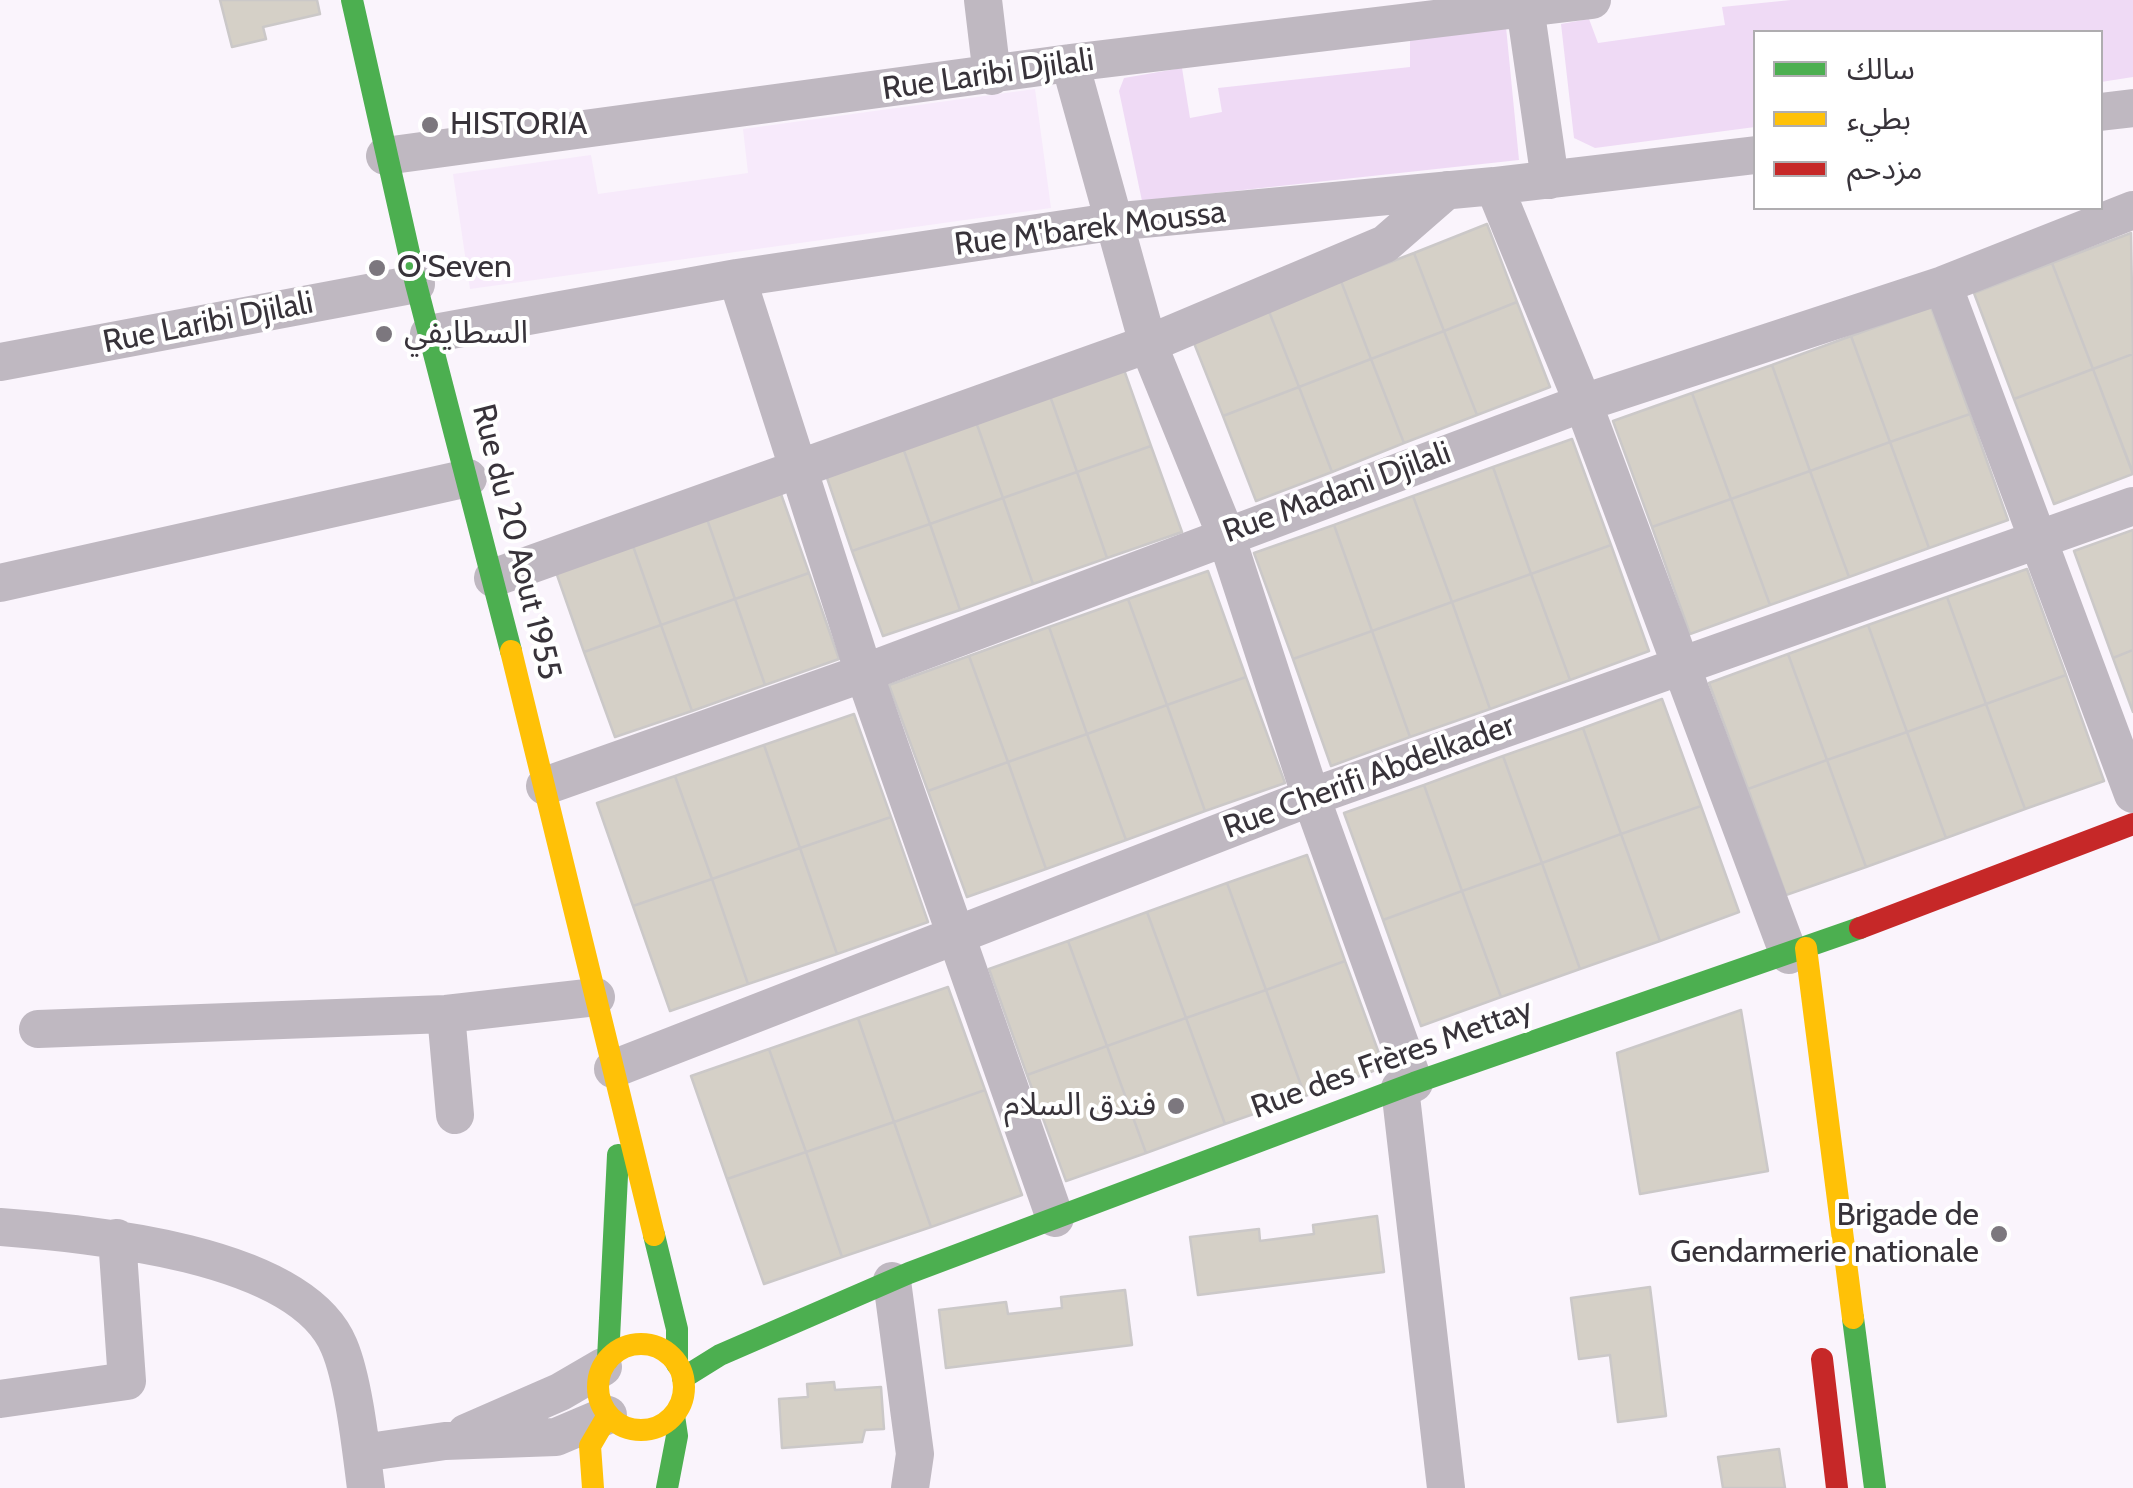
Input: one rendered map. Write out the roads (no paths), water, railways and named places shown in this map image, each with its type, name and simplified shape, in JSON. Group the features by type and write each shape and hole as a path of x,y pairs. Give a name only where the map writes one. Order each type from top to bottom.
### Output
{"street":[{"name":"Rue du 20 Aout 1955","path":"352,0 416,284 468,478 677,1328 680,1371"},
{"path":"983,0 992,76"},
{"name":"Rue Laribi Djilali","path":"385,156 1524,4 1592,0"},
{"path":"1524,4 1550,180"},
{"path":"1070,63 1148,344 1225,534 1407,1085 1446,1488"},
{"path":"2103,112 2133,108"},
{"name":"Rue M'barek Moussa","path":"429,334 736,278 1112,222 1494,186 1753,155"},
{"path":"1494,186 1583,402 1786,961 1875,1488"},
{"path":"493,578 1148,344 1385,244 1447,190"},
{"name":"Rue Madani Djilali","path":"545,786 864,673 1583,402 1942,286 2133,210"},
{"path":"736,278 864,673 1056,1218"},
{"name":"Rue Laribi Djilali","path":"0,362 416,284"},
{"path":"1942,286 2040,536 2133,794"},
{"path":"0,583 468,478"},
{"name":"Rue Cherifi Abdelkader","path":"617,1084 954,934 1677,664 2133,506"},
{"name":"Rue des Frères Mettay","path":"680,1371 892,1281 1407,1085 1786,961 2133,824"},
{"path":"38,1028 446,1014 596,997"},
{"path":"446,1014 456,1115"},
{"path":"0,1227 117,1238 208,1258 262,1280 312,1309 339,1345 364,1471 445,1442 560,1392 605,1363 628,1346 644,1344 666,1352 680,1371 684,1392 674,1416 662,1425 634,1430 608,1415 598,1390 605,1363 617,1084"},
{"path":"0,1400 127,1382 117,1238"},
{"path":"892,1281 915,1454 910,1488"},
{"path":"1820,1344 1837,1488"},
{"path":"445,1442 556,1437 608,1415"},
{"path":"593,1488 590,1446 608,1415"},
{"path":"667,1488 678,1436 674,1416"}],"place":[{"name":"HISTORIA","path":"430,125"},
{"name":"O'Seven","path":"377,268"},
{"name":"السطايفي","path":"384,334"},
{"name":"فندق السلام","path":"1176,1106"},
{"name":"Brigade de Gendarmerie nationale","path":"1999,1234"}]}
